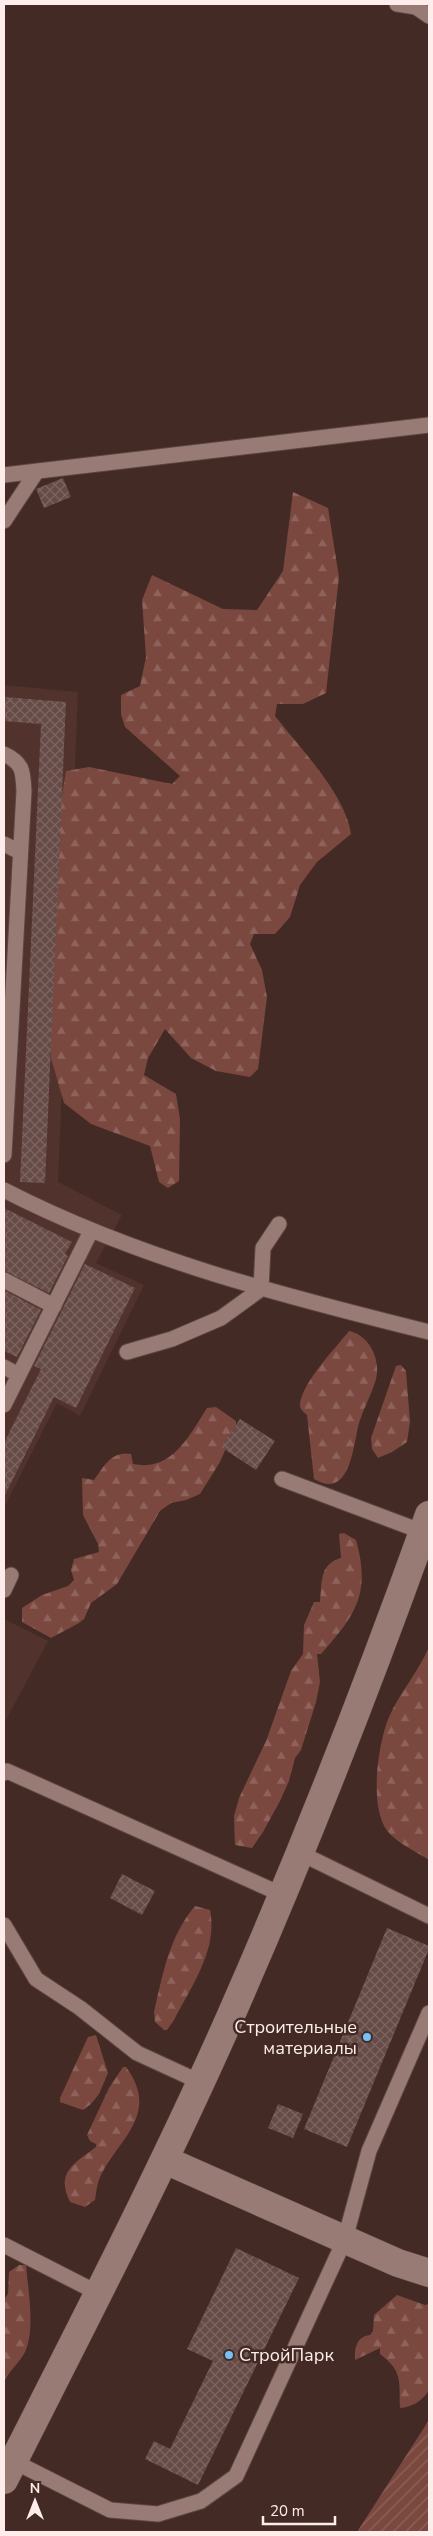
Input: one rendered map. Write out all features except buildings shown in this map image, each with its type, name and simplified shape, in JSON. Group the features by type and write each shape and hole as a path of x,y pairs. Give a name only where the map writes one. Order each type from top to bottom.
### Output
{"main road":[{"path":"9,2470 165,2160 283,1895 372,1672 426,1523"},
{"path":"165,2160 398,2263 429,2273"}],"lane":[{"path":"397,4 416,8 429,16"},
{"path":"4,475 429,425"},
{"path":"4,521 37,471"},
{"path":"4,754 16,760 23,772 20,852 10,938 4,1155"},
{"path":"4,844 20,852"},
{"path":"4,1190 91,1231 198,1270 261,1289 429,1332"},
{"path":"261,1289 263,1248 279,1224"},
{"path":"4,1405 91,1231"},
{"path":"4,1280 54,1306"},
{"path":"127,1352 172,1339 221,1318 261,1289"},
{"path":"4,1367 19,1375"},
{"path":"282,1479 426,1523"},
{"path":"4,1590 11,1575"},
{"path":"5,1771 283,1895"},
{"path":"300,1854 429,1916"},
{"path":"4,1925 36,1979 80,2008 137,2053 200,2082"},
{"path":"9,2470 110,2510 158,2514 201,2501 236,2476 345,2239 369,2151 429,2013"},
{"path":"4,2245 98,2293"}],"shaded area":[{"path":"4,685 78,692 58,1182 122,1215 96,1263 144,1285 80,1416 57,1403 4,1508"},
{"path":"4,1619 48,1641 4,1724"}],"green space":[{"path":"293,492 328,508 339,577 326,693 303,704 277,704 275,716 321,772 341,804 351,834 317,862 300,885 290,917 275,934 254,934 250,944 262,970 267,997 258,1069 250,1077 216,1071 191,1058 165,1029 148,1058 144,1075 176,1094 180,1119 179,1181 168,1188 159,1182 150,1146 91,1124 64,1103 51,1058 49,1016 57,828 66,771 89,767 172,784 180,776 125,727 121,714 121,695 140,686 146,657 142,600 152,575 223,609 257,610 283,571"},
{"path":"349,1331 362,1337 372,1349 377,1364 376,1379 360,1421 347,1469 342,1478 335,1483 326,1484 314,1479 307,1415 301,1408 300,1403 314,1375"},
{"path":"401,1365 406,1371 410,1422 407,1442 392,1452 378,1458 372,1449 371,1438 396,1366"},
{"path":"216,1407 236,1421 236,1425 220,1462 200,1494 186,1500 171,1503 160,1511 117,1584 91,1603 84,1619 79,1623 51,1638 22,1622 22,1608 42,1595 68,1586 74,1580 71,1570 74,1559 99,1552 98,1544 83,1515 82,1478 94,1480 109,1460 124,1453 131,1454 133,1464 147,1465 158,1463 178,1450 207,1408"},
{"path":"344,1533 356,1540 360,1559 362,1575 361,1589 357,1602 351,1615 333,1640 321,1654 317,1654 320,1682 316,1702 301,1750 295,1758 289,1781 280,1801 252,1848 235,1845 234,1816 239,1798 266,1741 291,1671 303,1654 304,1625 314,1602 320,1602 325,1570 334,1561 341,1558 339,1534"},
{"path":"429,1647 429,1860 395,1839 384,1825 379,1811 377,1778 381,1743 389,1717"},
{"path":"195,1906 210,1910 211,1925 207,1953 202,1967 174,2020 167,2030 164,2030 155,2022 154,2012 161,1983 173,1943 186,1918"},
{"path":"96,2035 108,2073 99,2094 83,2110 60,2102 60,2098 88,2037"},
{"path":"123,2067 126,2067 136,2084 139,2099 138,2112 133,2125 100,2177 95,2200 85,2207 70,2202 66,2192 66,2176 81,2158 96,2147 96,2144 90,2141 87,2135 109,2088"},
{"path":"19,2265 26,2265 30,2334 24,2354 4,2382 4,2299 8,2294 9,2272"},
{"path":"397,2295 425,2305 429,2304 429,2391 416,2403 400,2408 398,2377 393,2366 380,2354 380,2348 355,2360 357,2343 373,2331 374,2315"},
{"path":"429,2420 429,2532 357,2532"}],"place":[{"name":"Строительные материалы","path":"367,2037"},
{"name":"СтройПарк","path":"229,2355"}]}
